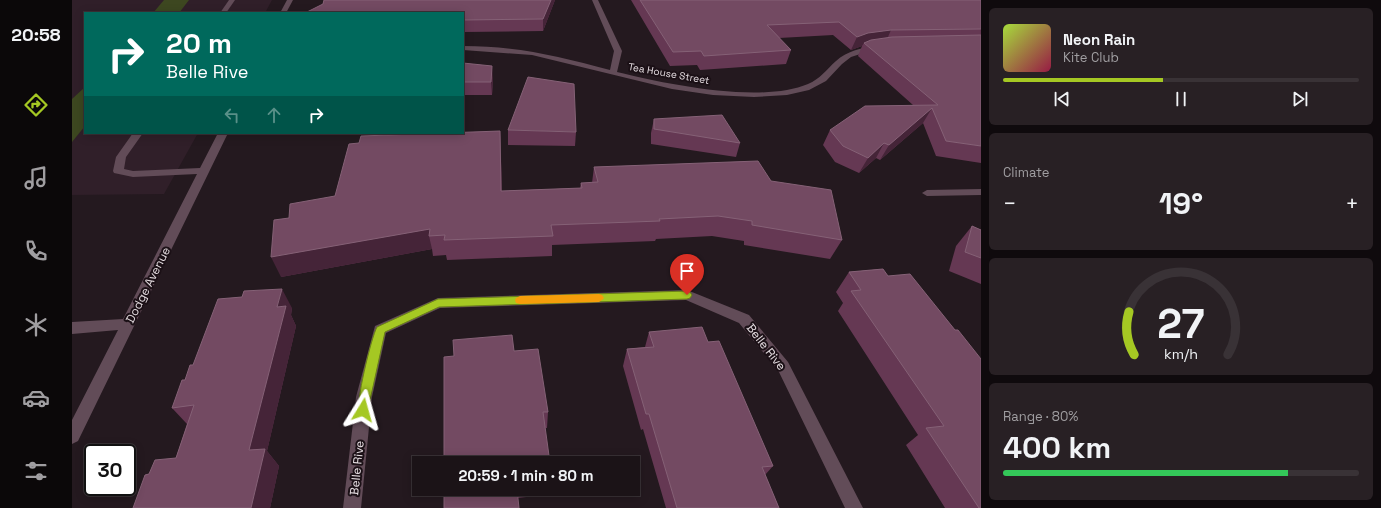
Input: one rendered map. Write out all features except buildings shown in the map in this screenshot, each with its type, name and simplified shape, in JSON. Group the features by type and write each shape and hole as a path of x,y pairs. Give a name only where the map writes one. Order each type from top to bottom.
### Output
{"street":[{"path":"224,12 232,0"},
{"path":"284,12 290,0"},
{"path":"595,0 618,51 613,73"},
{"name":"Tea House Street","path":"464,48 492,48 533,54 574,62 613,73 701,91 774,94 802,90 823,79 844,57 862,50 885,47"},
{"path":"137,134 121,157 118,171 133,174 204,171"},
{"name":"Dodge Avenue","path":"72,436 222,134"},
{"path":"927,193 981,192"},
{"name":"Belle Rive","path":"352,508 364,396 380,330 438,303 687,295 744,319 783,366 854,508"},
{"path":"72,328 128,324"}],"shaded area":[{"path":"72,0 272,0 266,12 84,12 84,134 197,134 164,194 72,195"}],"green space":[{"path":"164,0 189,0 180,12 154,12"},
{"path":"84,88 84,127 72,142 72,99"}],"slow traffic":[{"path":"520,300 599,298"}],"route":[{"path":"363,410 364,396 380,330 438,303 687,295"}]}
